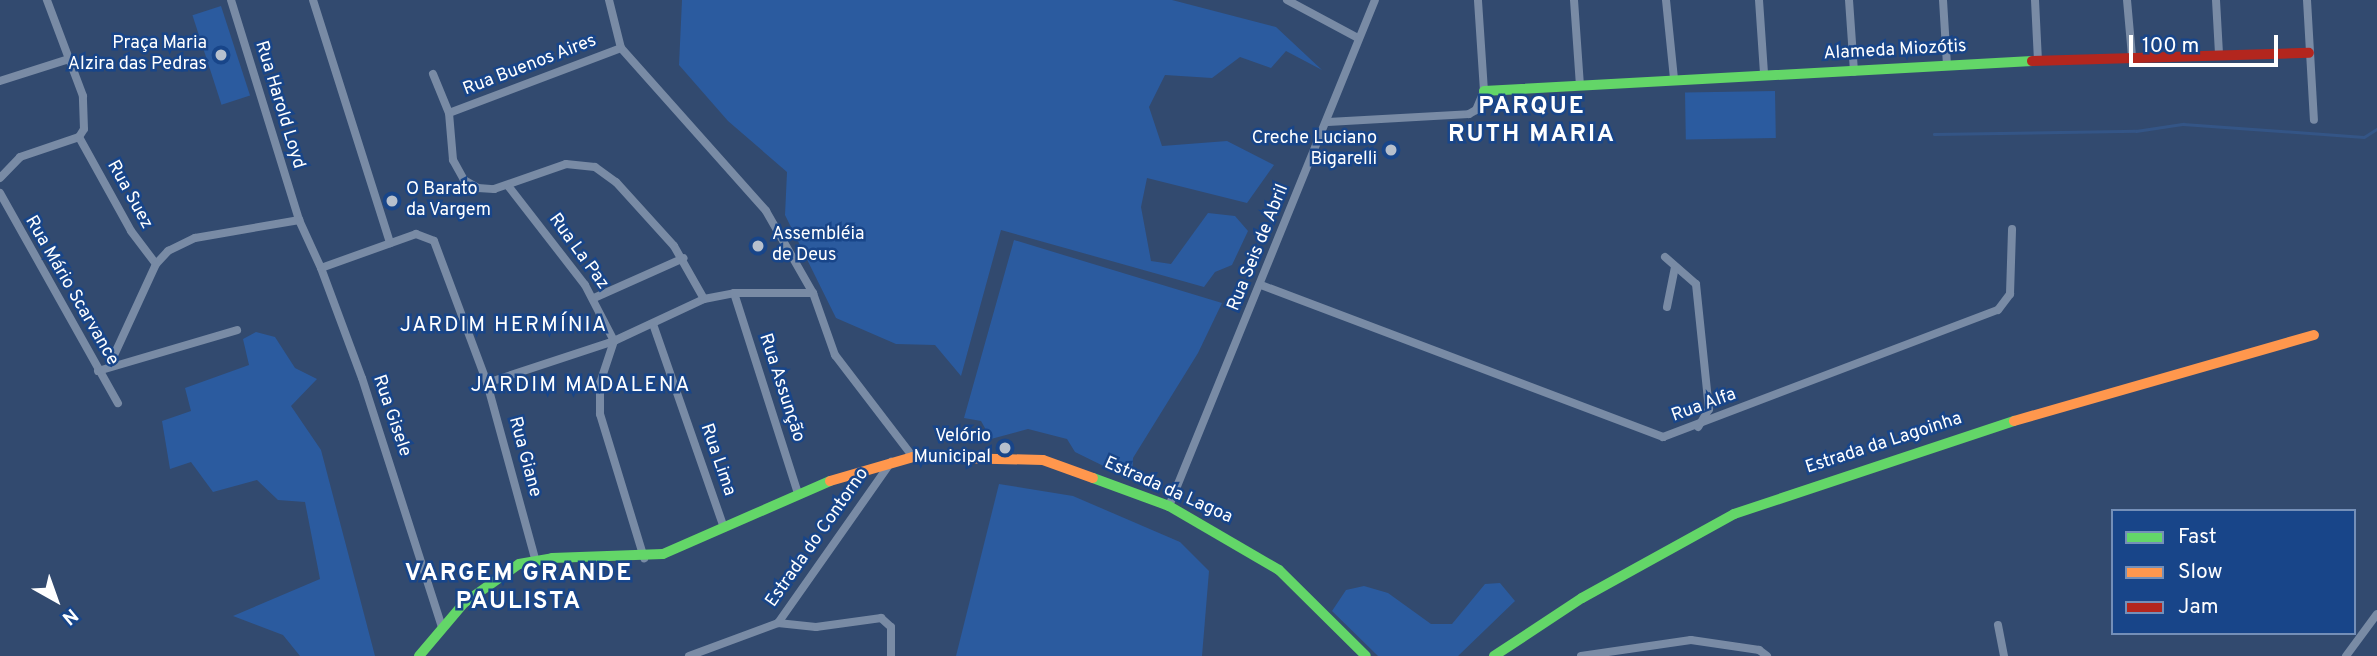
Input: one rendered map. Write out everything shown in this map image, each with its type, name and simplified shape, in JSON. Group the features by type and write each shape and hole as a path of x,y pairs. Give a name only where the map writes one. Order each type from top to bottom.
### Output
{"street":[{"path":"0,178 20,157 79,137 85,109 47,0"},
{"name":"Rua Harold Loyd","path":"231,0 299,220"},
{"path":"313,0 390,243"},
{"path":"609,0 621,48 758,200 813,293 835,355 913,457"},
{"path":"1287,0 1358,38"},
{"name":"Rua Seis de Abril","path":"1169,506 1328,122 1358,38 1375,0"},
{"path":"1328,122 1469,114 1479,106 1484,91 1478,0"},
{"path":"1574,0 1580,85"},
{"path":"1666,0 1674,79"},
{"path":"1759,0 1764,74"},
{"path":"1849,0 1854,72"},
{"path":"1943,0 1947,65"},
{"path":"2035,0 2038,61"},
{"path":"2127,0 2132,56"},
{"path":"2216,0 2219,54"},
{"path":"2307,0 2314,120"},
{"name":"Rua Buenos Aires","path":"449,113 621,48"},
{"name":"Alameda Miozótis","path":"1484,91 2132,56 2309,52"},
{"path":"0,80 69,59"},
{"path":"433,74 449,113 453,160 464,180 484,190 509,187 557,166 595,167 616,182 684,258 704,299"},
{"name":"Rua Suez","path":"79,137 131,232 156,264"},
{"name":"Rua La Paz","path":"509,187 594,298 614,341"},
{"name":"Rua Mário Scarvance","path":"0,194 118,403"},
{"path":"110,364 156,264 181,242 299,220"},
{"name":"Rua Gisele","path":"299,220 321,268 401,490 442,627"},
{"name":"Rua Alfa","path":"1261,285 1662,437 1698,427 1998,310 2010,294 2012,229"},
{"name":"Rua Giane","path":"321,268 416,234 434,241 487,383 535,559"},
{"path":"1665,257 1675,267 1683,268 1696,284 1709,409 1698,427"},
{"path":"594,298 684,258"},
{"path":"1667,307 1675,267"},
{"path":"487,383 614,341 704,299 734,293 813,293"},
{"name":"Rua Assunção","path":"734,293 798,493"},
{"name":"Rua Lima","path":"653,324 724,528"},
{"path":"98,371 110,364 237,330"},
{"name":"Estrada da Lagoinha","path":"1494,656 1582,598 1734,514 1951,439 2315,335"},
{"path":"614,341 600,383 600,414 644,558"},
{"name":"Estrada da Lagoa","path":"535,559 644,558 680,549 798,493 913,457 1043,460 1169,506 1222,533 1279,570 1366,656"},
{"name":"Estrada do Contorno","path":"689,656 778,623 891,462"},
{"path":"419,656 442,627 490,581 535,559"},
{"path":"2346,656 2377,614"},
{"path":"778,623 816,627 881,618 891,627 891,656"},
{"path":"1998,625 2004,656"},
{"path":"1581,656 1690,640 1759,650 1767,656"}],"shaded area":[{"path":"682,0 1172,0 1276,27 1322,70 1286,51 1271,68 1240,57 1212,78 1165,75 1149,107 1162,146 1227,141 1274,165 1247,203 1147,178 1141,207 1151,261 1171,264 1208,213 1235,216 1248,231 1232,265 1215,272 1204,287 1001,230 961,376 935,345 896,344 836,318 785,215 787,172 728,121 679,65"},
{"name":"Praça Maria Alzira das Pedras","path":"221,6 250,95 222,105 192,15"},
{"path":"1775,91 1776,138 1686,140 1685,93"},
{"path":"1014,240 1222,303 1198,353 1133,458 1132,480 1075,452 1067,439 1028,429 991,439 981,421 964,418"},
{"path":"256,332 275,337 295,368 317,379 291,406 321,450 375,656 300,656 283,635 233,616 320,579 305,502 278,500 257,480 213,492 191,462 170,469 162,421 191,411 185,388 249,365 243,339"},
{"path":"999,484 1073,496 1180,542 1209,571 1202,656 956,656"},
{"path":"1500,583 1515,601 1458,656 1378,656 1332,611 1346,590 1364,586 1388,593 1431,624 1452,624 1485,584"}],"waterway":[{"path":"1934,134 2136,131 2183,124 2364,137 2377,129"}],"traffic: fast":[{"path":"1484,91 2032,61"},
{"path":"1494,656 1582,598 1734,514 2014,421"},
{"path":"1093,478 1169,506 1279,570 1366,656"},
{"path":"419,656 464,603 519,564 552,558 663,554 830,481"}],"traffic: slow":[{"path":"2014,421 2314,335"},
{"path":"830,481 913,457 1043,460 1093,478"}],"traffic: jam":[{"path":"2032,61 2309,53"}],"place":[{"name":"Praça Maria Alzira das Pedras","path":"221,55"},
{"name":"Creche Luciano Bigarelli","path":"1391,150"},
{"name":"O Barato da Vargem","path":"392,201"},
{"name":"Assembléia de Deus","path":"758,246"},
{"name":"Velório Municipal","path":"1005,448"}],"district":[{"name":"PARQUE RUTH MARIA","path":"1532,122"},
{"name":"JARDIM HERMÍNIA","path":"504,326"},
{"name":"JARDIM MADALENA","path":"581,386"},
{"name":"VARGEM GRANDE PAULISTA","path":"519,589"}]}
